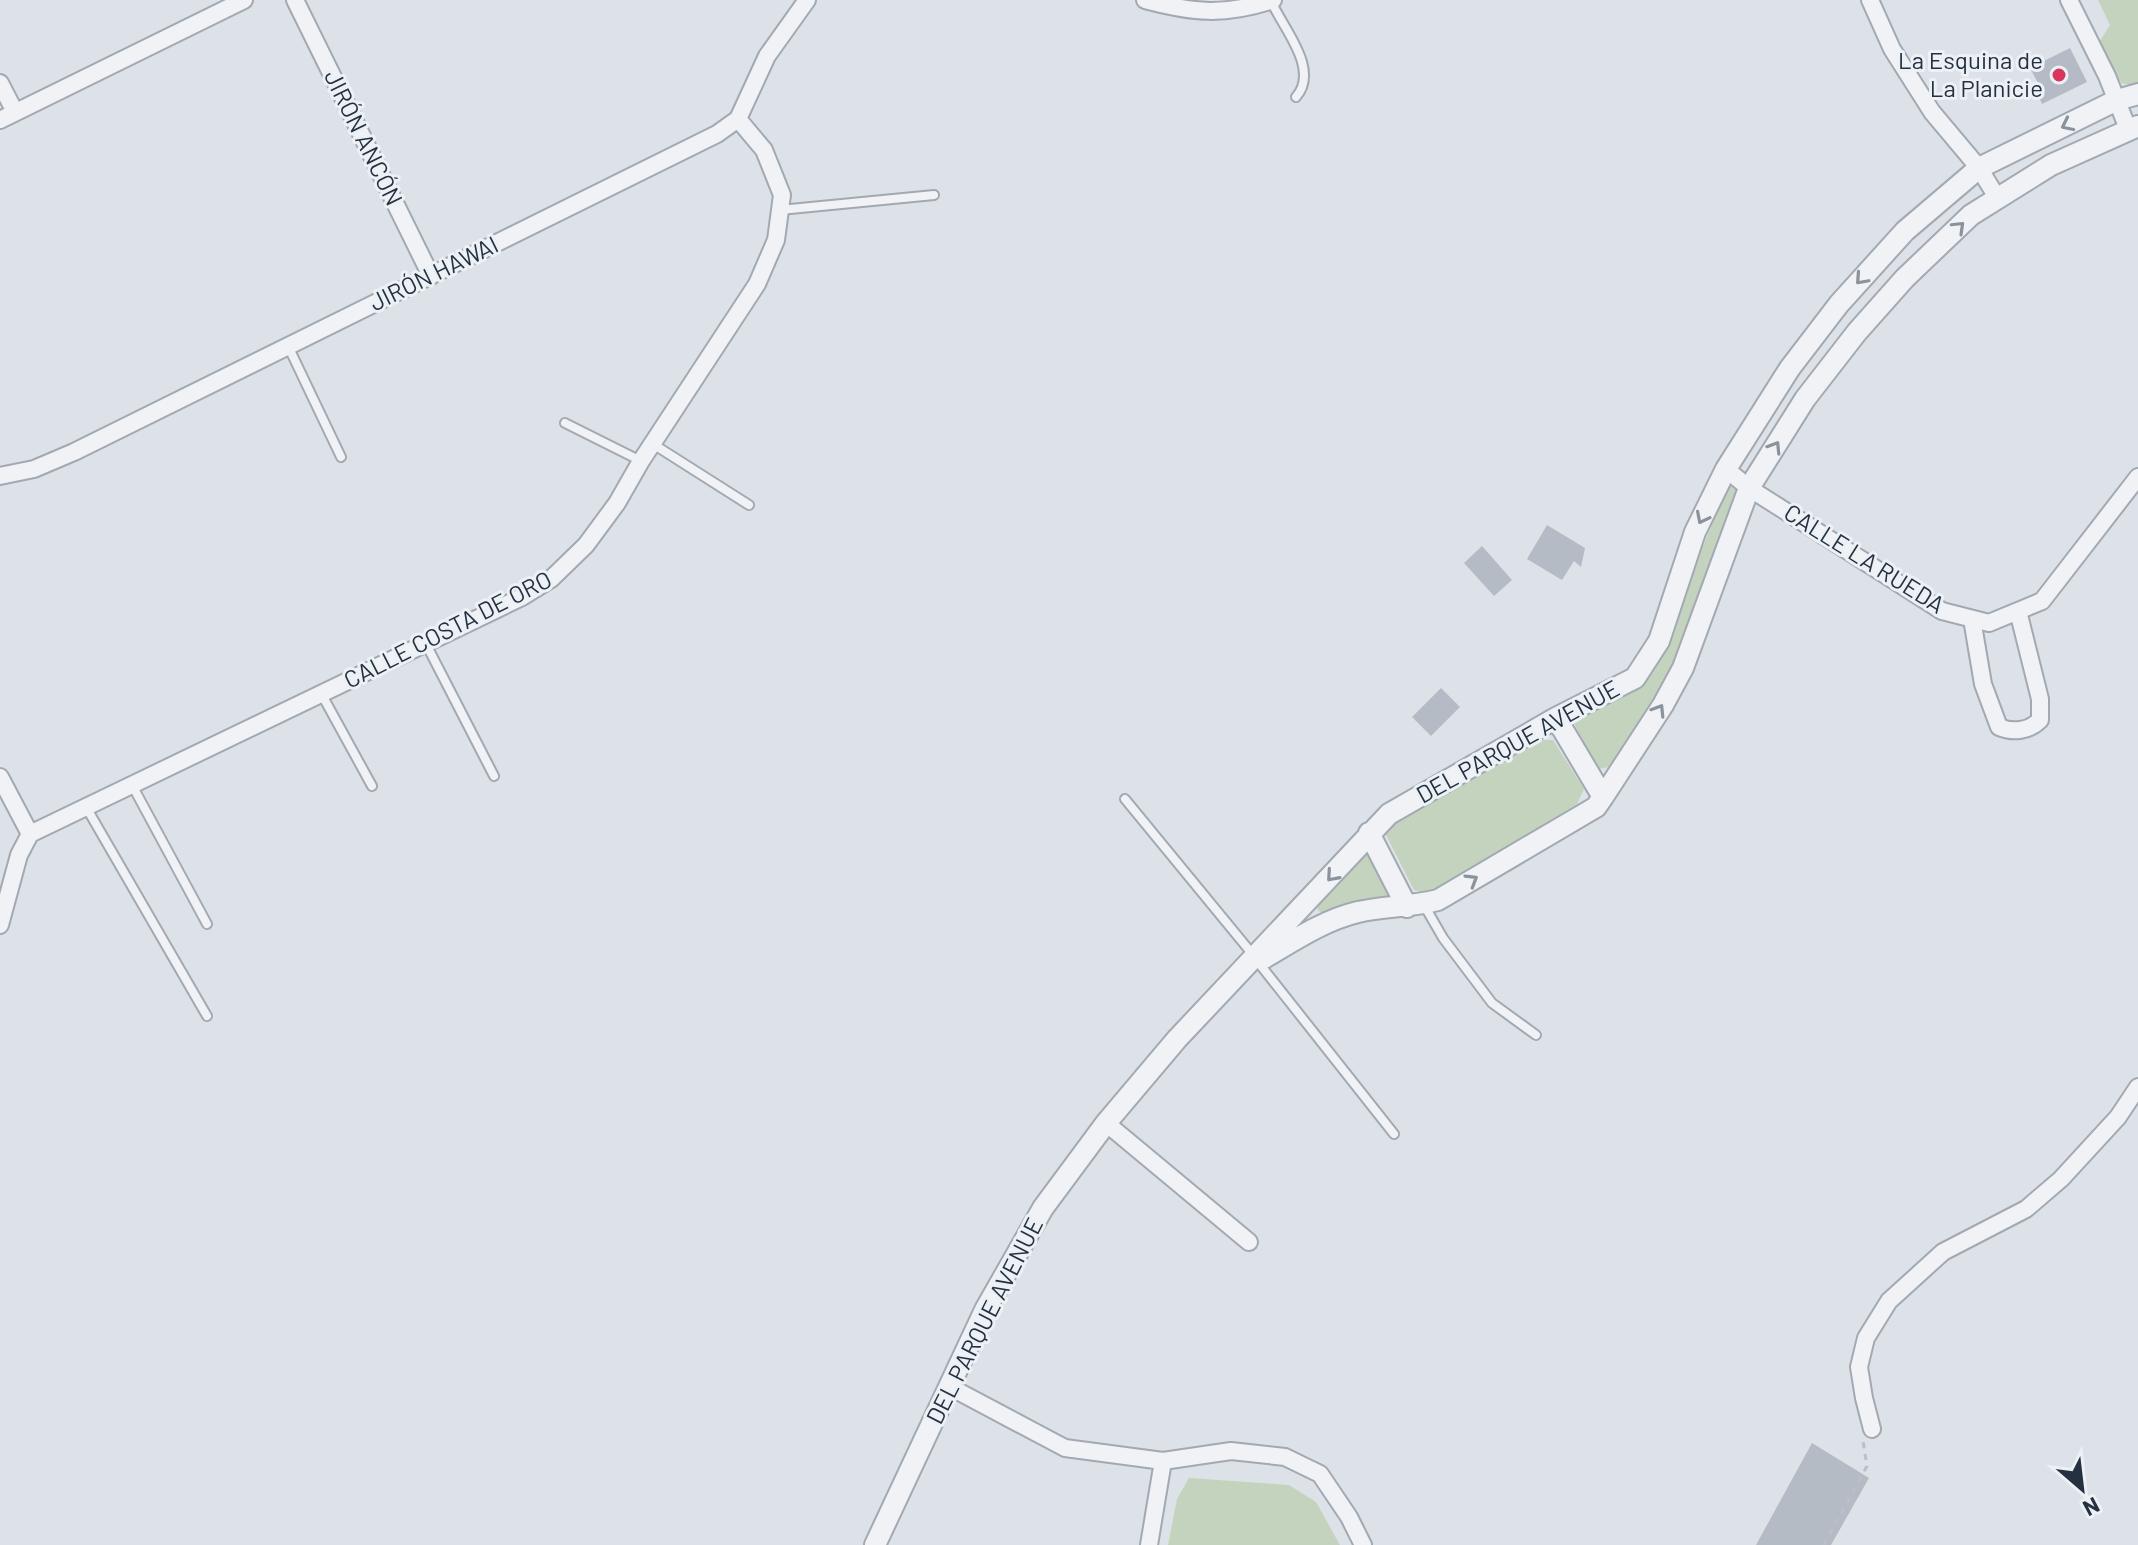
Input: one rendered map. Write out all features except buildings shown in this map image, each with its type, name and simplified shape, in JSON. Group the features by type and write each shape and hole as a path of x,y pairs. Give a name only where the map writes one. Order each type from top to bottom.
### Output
{"street":[{"path":"0,83 7,116 244,0"},
{"name":"JIRÓN ANCÓN","path":"295,0 431,276"},
{"path":"738,119 767,56 807,0"},
{"path":"1145,0 1203,13 1273,3"},
{"path":"1870,0 1892,49 1932,112 1979,168 1998,199"},
{"path":"2069,0 2133,128"},
{"name":"DEL PARQUE AVENUE","path":"875,1545 985,1310 1043,1208 1106,1123 1177,1039 1253,963 1389,814 1556,718 1635,678 1659,641 1695,532 1726,469 1790,368 1839,304 1905,231 1979,168 2117,100 2138,94"},
{"name":"JIRÓN HAWAI","path":"0,476 48,464 717,134 738,119"},
{"name":"CALLE COSTA DE ORO","path":"30,834 522,597 562,570 601,525 757,284 776,240 782,195 764,150 738,119"},
{"name":"DEL PARQUE AVENUE","path":"1253,963 1318,928 1358,912 1415,906 1438,900 1596,807 1663,705 1683,668 1749,488 1805,399 1857,332 1905,278 1971,215 2051,165 2133,128"},
{"name":"CALLE LA RUEDA","path":"1726,469 1749,488 1942,611 1989,623 2042,601 2138,477"},
{"path":"1972,619 1983,684 1999,727 2010,731 2033,727 2040,720 2040,699 2018,611"},
{"path":"1556,718 1603,797"},
{"path":"0,777 30,834 19,855 0,925"},
{"path":"1369,833 1415,906"},
{"path":"1872,1429 1859,1367 1866,1338 1889,1301 1943,1252 2026,1209 2052,1187 2118,1117 2138,1087"},
{"path":"1106,1123 1249,1242"},
{"path":"950,1387 1065,1448 1163,1461 1231,1451 1285,1457 1320,1474 1349,1517 1363,1545"},
{"path":"1149,1545 1163,1461"}],"lane":[{"path":"1273,3 1304,66 1305,83 1296,97"},
{"path":"780,210 934,195"},
{"path":"288,346 341,457"},
{"path":"565,423 641,461"},
{"path":"652,443 749,505"},
{"path":"426,644 494,776"},
{"path":"322,695 372,786"},
{"path":"132,785 207,924"},
{"path":"1125,799 1253,963 1394,1134"},
{"path":"86,807 207,1016"},
{"path":"1415,906 1492,1003 1536,1035"}],"path":[{"path":"1824,1545 1867,1466 1862,1443 1872,1429"}],"green space":[{"path":"2098,0 2138,0 2138,83 2121,83 2100,41 2110,25"},
{"path":"1729,483 1737,487 1737,496 1672,669 1610,767 1597,769 1573,721 1630,691 1650,675"},
{"path":"1540,740 1553,740 1584,789 1577,804 1428,894 1414,890 1386,835 1386,827"},
{"path":"1364,855 1372,855 1393,893 1389,899 1364,899 1332,911 1320,912 1316,907"},
{"path":"1189,1478 1289,1485 1316,1502 1340,1545 1168,1545 1177,1499"}],"place":[{"name":"La Esquina de La Planicie","path":"2059,75"}]}
